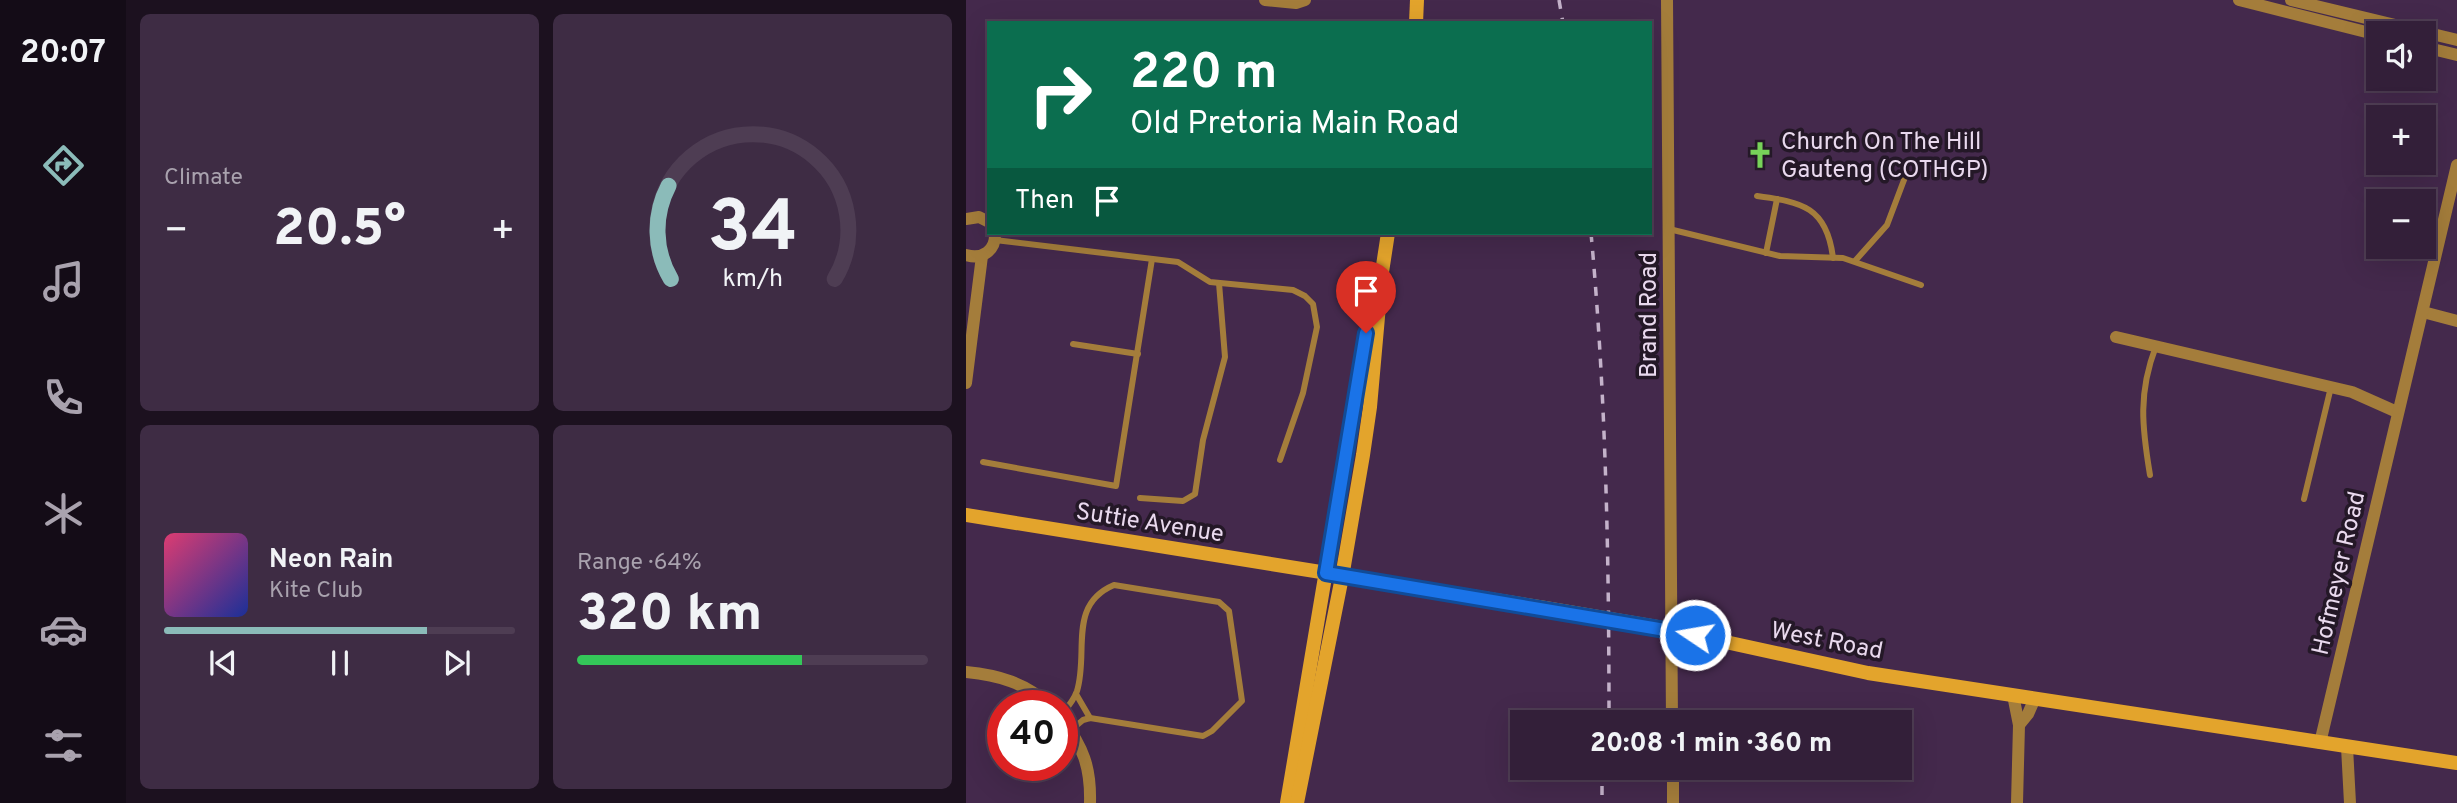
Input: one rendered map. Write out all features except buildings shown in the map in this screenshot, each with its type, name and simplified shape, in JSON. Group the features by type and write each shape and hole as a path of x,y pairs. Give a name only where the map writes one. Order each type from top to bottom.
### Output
{"street":[{"path":"1265,0 1305,0"},
{"path":"1416,21 1417,0"},
{"name":"Brand Road","path":"1667,0 1669,229 1664,628 1671,710"},
{"path":"2239,0 2457,40"},
{"path":"2291,0 2317,13 2366,31"},
{"path":"2436,50 2457,55"},
{"name":"Hofmeyer Road","path":"2320,743 2457,165"},
{"path":"966,219 979,217 987,221"},
{"path":"1297,803 1342,577 1370,407 1388,235"},
{"path":"966,255 982,256 991,250 995,236"},
{"path":"966,383 982,256"},
{"path":"1287,803 1366,333 1382,272"},
{"path":"2423,312 2457,321"},
{"path":"2116,337 2331,387 2366,397 2397,412"},
{"name":"Suttie Avenue","path":"966,515 1342,577"},
{"name":"West Road","path":"1342,577 1664,628 1868,673 2457,763"},
{"path":"966,672 1010,680 1030,690"},
{"path":"2013,695 2019,725 2017,803"},
{"path":"2019,725 2035,698"},
{"path":"1078,742 1090,774 1090,803"},
{"path":"2347,747 2350,803"},
{"path":"1673,780 1673,803"}],"lane":[{"path":"1855,261 1887,225 1908,172"},
{"path":"1757,196 1801,204 1818,217 1827,230 1833,258"},
{"path":"1766,253 1777,199"},
{"path":"1669,229 1766,253 1796,258 1855,261 1921,285"},
{"path":"995,236 1178,262 1210,282 1293,290 1305,296 1313,304 1317,327 1303,393 1280,460"},
{"path":"983,463 1116,486 1152,259"},
{"path":"1140,498 1183,501 1195,494 1203,440 1225,357 1219,283"},
{"path":"1073,344 1138,354"},
{"path":"2150,475 2141,421 2145,386 2156,346"},
{"path":"2304,499 2331,387"},
{"path":"1077,690 1082,657 1083,619 1095,597 1103,590 1114,585 1219,602 1229,611 1242,701 1212,731 1203,736 1090,718 1078,724"},
{"path":"1078,697 1090,718"}],"railway":[{"path":"1559,0 1563,21"},
{"path":"1591,235 1606,478 1609,710"},
{"path":"1602,780 1602,803"}],"place":[{"name":"Church On The Hill Gauteng (COTHGP)","path":"1760,155"}],"route":[{"path":"1366,333 1326,573 1672,629 1695,635"}]}
